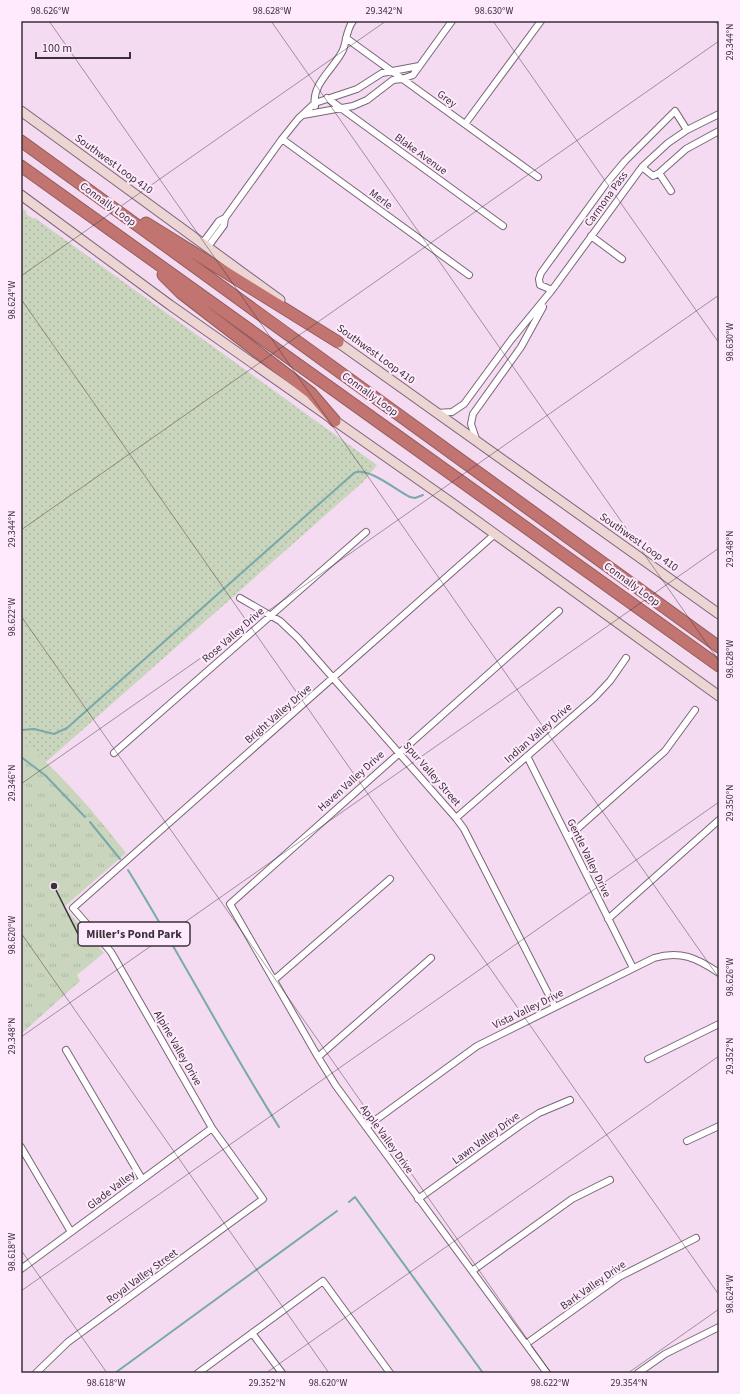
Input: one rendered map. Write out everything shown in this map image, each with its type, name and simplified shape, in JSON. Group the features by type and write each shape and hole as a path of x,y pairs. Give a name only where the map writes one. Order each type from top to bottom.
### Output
{"highway":[{"name":"Connally Loop","path":"21,142 719,647"},
{"name":"Connally Loop","path":"21,166 719,666"},
{"path":"100,198 126,211 338,342"},
{"path":"142,253 181,293 311,394 334,421"}],"main road":[{"name":"Southwest Loop 410","path":"21,111 436,413 719,614"},
{"path":"21,195 170,305 495,534 719,696"}],"street":[{"path":"316,112 316,90 342,51 353,21"},
{"path":"303,114 341,109 360,104 393,80 402,80 413,75 452,21"},
{"path":"464,124 541,21"},
{"name":"Grey","path":"346,38 538,177"},
{"path":"205,246 224,225 225,218 282,139 303,114 315,103 357,89 376,76 391,71 400,71 419,66"},
{"name":"Blake Avenue","path":"327,98 503,226"},
{"path":"552,290 540,285 540,273 605,185 625,161 675,111 687,130"},
{"name":"Carmona Pass","path":"436,413 452,412 464,404 511,340 552,290 642,167 668,143 687,130 719,114"},
{"path":"642,167 654,176 659,173 669,162 686,150 719,131"},
{"name":"Merle","path":"282,139 470,275"},
{"path":"659,173 671,191"},
{"path":"591,236 622,259"},
{"name":"Carmona Pass","path":"477,441 471,429 473,414 521,347 552,290"},
{"path":"492,367 501,374"},
{"name":"Rose Valley Drive","path":"114,753 366,532"},
{"name":"Bright Valley Drive","path":"73,908 495,534"},
{"name":"Spur Valley Street","path":"240,598 289,628 400,752 456,818 464,829 555,1007"},
{"name":"Haven Valley Drive","path":"230,904 559,611"},
{"name":"Indian Valley Drive","path":"456,818 594,698 610,681 626,658"},
{"path":"568,837 665,750 695,710"},
{"name":"Gentle Valley Drive","path":"527,756 633,968"},
{"path":"608,919 719,820"},
{"path":"274,980 390,879"},
{"name":"Apple Valley Drive","path":"230,904 318,1057 418,1199 547,1373"},
{"name":"Alpine Valley Drive","path":"73,908 111,952 212,1128 263,1199"},
{"name":"Vista Valley Drive","path":"366,1127 477,1046 654,958 676,954 695,958 719,973"},
{"path":"318,1057 431,958"},
{"path":"648,1059 719,1024"},
{"path":"66,1050 142,1179"},
{"name":"Lawn Valley Drive","path":"418,1199 538,1113 570,1100"},
{"path":"687,1141 719,1126"},
{"name":"Glade Valley","path":"21,1269 212,1128"},
{"path":"21,1147 71,1232"},
{"path":"472,1271 572,1200 610,1180"},
{"name":"Royal Valley Street","path":"36,1373 68,1342 263,1199"},
{"name":"Bark Valley Drive","path":"526,1344 619,1277 696,1238"},
{"path":"198,1373 323,1281 390,1373"},
{"path":"638,1373 665,1354 719,1327"},
{"path":"252,1334 282,1373"}],"green space":[{"path":"21,207 27,212 26,214 34,219 35,218 377,465 364,481 46,762 21,740"},
{"path":"21,740 63,779 126,853 64,907 104,953 77,975 80,981 21,1034"}],"waterway":[{"path":"21,730 34,729 54,734 67,728 354,473 367,473 410,497 415,498 423,495"},
{"path":"21,757 45,775 85,817"},
{"path":"90,822 120,859"},
{"path":"128,870 240,1063 279,1127"},
{"path":"349,1202 355,1197 483,1373"},
{"path":"115,1373 337,1211"}],"place":[{"name":"Miller's Pond Park","path":"54,886"}]}
